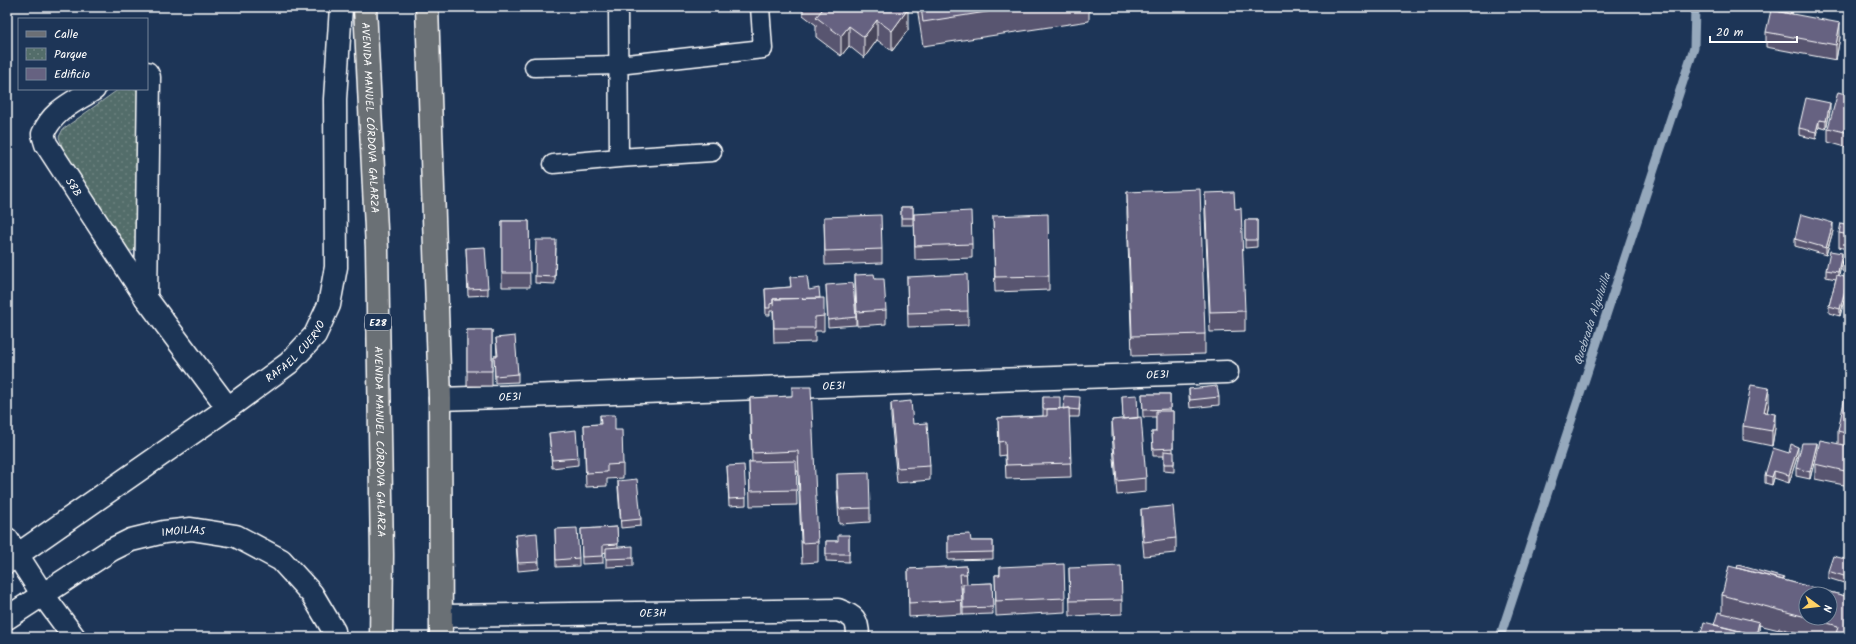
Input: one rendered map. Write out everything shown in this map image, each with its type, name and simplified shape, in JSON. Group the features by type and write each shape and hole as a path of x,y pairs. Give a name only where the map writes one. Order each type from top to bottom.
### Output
{"main road":[{"name":"AVENIDA MANUEL CÓRDOVA GALARZA","path":"365,7 377,249 382,555 381,637"},
{"path":"427,7 440,399 442,627"}],"street":[{"name":"RAFAEL CUERVO","path":"10,552 228,408 289,363 315,335 329,304 336,267 335,99 341,7"},
{"path":"146,298 148,75"},
{"name":"S8B","path":"92,90 59,111 48,121 43,134 46,144 146,298 228,408"},
{"name":"OE3I","path":"440,399 1227,372"},
{"name":"IMOILIAS","path":"7,618 111,550 131,540 164,532 191,529 236,536 281,560 312,594 334,631 335,637"},
{"path":"10,552 74,637"},
{"name":"OE3H","path":"442,627 838,610 850,614 858,631"}],"lane":[{"path":"618,7 620,158"},
{"path":"534,67 618,65 763,49 760,7"},
{"path":"553,164 712,152"}],"green space":[{"path":"118,90 137,90 136,248 133,251 129,251 63,149 59,137 63,129"}],"building":[{"path":"819,7 905,7 908,9 892,31 877,20 864,37 849,26 841,36 816,17 822,10"},
{"path":"921,7 1018,7 923,22"},
{"path":"1772,7 1792,7 1790,14 1771,10"},
{"path":"1771,10 1840,23 1836,45 1766,32"},
{"path":"1838,92 1849,95 1849,133 1828,128"},
{"path":"1806,98 1830,103 1826,121 1819,120 1816,132 1799,128"},
{"path":"1200,189 1205,334 1132,336 1127,192"},
{"path":"1234,192 1235,209 1241,208 1245,311 1210,312 1205,193"},
{"path":"901,207 913,207 913,218 901,218"},
{"path":"971,211 972,244 915,246 914,214"},
{"path":"1048,214 1049,276 995,277 993,216"},
{"path":"1801,214 1833,223 1826,248 1795,239"},
{"path":"881,215 882,249 825,251 824,217"},
{"path":"1245,220 1257,220 1257,240 1245,240"},
{"path":"502,221 529,221 530,273 502,273"},
{"path":"1841,223 1848,225 1849,223 1849,235 1839,233"},
{"path":"536,240 556,240 555,277 535,276"},
{"path":"1847,244 1849,245 1849,265 1842,264"},
{"path":"485,247 488,288 468,289 466,248"},
{"path":"1830,251 1842,253 1838,272 1826,270"},
{"path":"874,274 875,279 884,279 886,310 857,312 855,275"},
{"path":"967,274 968,311 908,313 907,277"},
{"path":"1837,275 1848,278 1840,309 1829,306"},
{"path":"807,276 809,290 819,288 820,298 773,299 773,303 770,304 770,308 766,308 765,289 791,287 790,277"},
{"path":"853,283 856,317 828,320 826,285"},
{"path":"1849,289 1849,307 1846,306"},
{"path":"824,298 824,316 815,317 815,328 774,328 773,299"},
{"path":"467,330 492,330 492,371 467,371"},
{"path":"515,336 518,374 495,376 494,356 498,356 496,338"},
{"path":"1751,385 1769,388 1764,412 1775,414 1772,431 1743,426"},
{"path":"1217,386 1219,397 1190,400 1189,389"},
{"path":"792,387 811,387 818,542 802,543 798,451 752,453 750,398 792,396"},
{"path":"1846,391 1849,392 1849,434 1838,431"},
{"path":"1142,394 1170,394 1170,409 1143,410"},
{"path":"1137,395 1138,418 1123,419 1122,396"},
{"path":"1064,396 1080,397 1079,410 1069,408 1063,409"},
{"path":"1043,397 1060,397 1060,409 1043,409"},
{"path":"911,401 913,424 927,423 930,466 897,468 891,403"},
{"path":"1069,408 1071,463 1006,465 1005,441 999,442 998,418 1047,416 1047,409"},
{"path":"1156,411 1173,411 1173,448 1153,449 1152,432 1156,432"},
{"path":"600,415 615,415 615,430 622,430 623,464 607,465 607,472 586,473 584,425 601,424"},
{"path":"1141,417 1146,478 1117,481 1112,420"},
{"path":"576,430 578,458 552,460 549,433"},
{"path":"1820,440 1849,446 1849,472 1815,464"},
{"path":"1802,443 1817,443 1810,472 1796,468"},
{"path":"1791,444 1798,447 1789,475 1774,471 1772,477 1765,475 1773,448 1789,453"},
{"path":"1164,451 1174,452 1174,464 1164,464"},
{"path":"796,461 797,490 750,491 749,462"},
{"path":"744,465 746,498 729,499 727,466"},
{"path":"869,473 870,508 839,509 837,474"},
{"path":"637,479 641,519 621,521 618,481"},
{"path":"1173,506 1176,538 1144,542 1141,509"},
{"path":"617,527 618,544 603,545 603,556 582,557 581,529"},
{"path":"577,528 579,558 556,560 555,529"},
{"path":"537,533 539,562 518,563 516,535"},
{"path":"970,534 971,541 993,541 993,552 948,553 948,535"},
{"path":"838,535 849,535 849,554 826,554 826,541 838,541"},
{"path":"633,546 633,558 606,559 606,548"},
{"path":"1833,556 1849,560 1847,577 1828,571"},
{"path":"1064,564 1065,598 996,601 995,575 1000,575 1000,567"},
{"path":"1738,565 1784,578 1783,580 1737,568"},
{"path":"966,566 967,574 960,574 962,600 909,603 908,569"},
{"path":"1121,566 1122,600 1070,601 1069,568"},
{"path":"1729,566 1806,586 1798,586 1798,615 1722,595"},
{"path":"992,583 993,607 963,608 963,584"},
{"path":"1838,594 1849,597 1849,637 1836,634 1838,626"},
{"path":"1718,612 1759,622 1756,635 1714,625"},
{"path":"1704,622 1764,637 1700,637"},
{"path":"1779,628 1814,637 1777,637"}],"waterway":[{"name":"Quebrada Alguluilla","path":"1500,637 1694,48 1695,7"}]}
